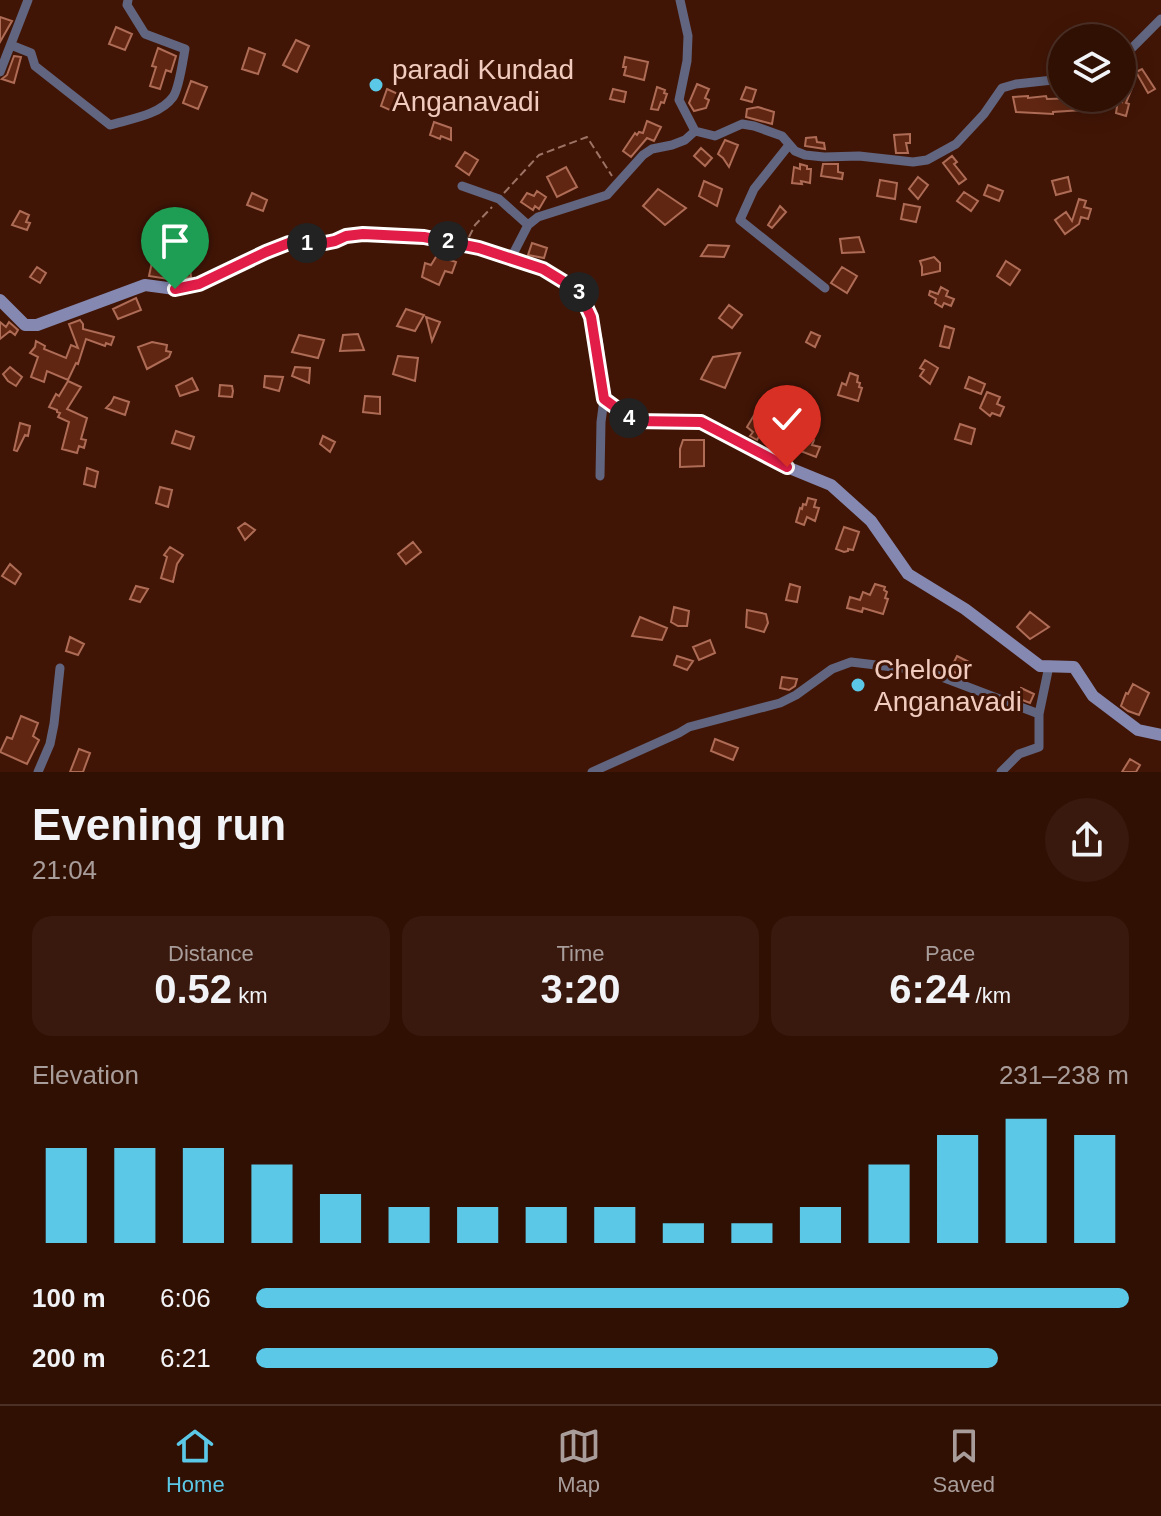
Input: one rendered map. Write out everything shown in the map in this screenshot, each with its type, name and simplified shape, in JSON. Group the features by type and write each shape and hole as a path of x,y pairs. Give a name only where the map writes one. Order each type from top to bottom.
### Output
{"main road":[{"path":"0,300 25,325 37,325 145,285 175,289 199,284 289,243 325,243 363,234 424,237 465,245 543,269 579,291 591,317 604,399 634,421 701,422 787,467 831,485 871,521 908,574 965,609 1040,666 1074,667 1093,696 1138,730 1161,735"}],"street":[{"path":"0,72 28,0"},
{"path":"11,45 31,53 35,66 110,125 152,113 174,97 185,49 145,34 127,5 128,0"},
{"path":"680,0 688,36 687,61 679,100 695,131 715,136 742,124 782,136 795,151 805,155 859,156 913,162 927,160 956,144 984,114 1002,88 1048,81"},
{"path":"1136,44 1161,19"},
{"path":"511,258 528,225 538,217 607,195 643,155 652,149 685,140 695,131"},
{"path":"789,145 754,189 740,220 825,288"},
{"path":"462,186 499,199 528,225"},
{"path":"600,476 604,399"},
{"path":"592,772 689,727 780,703 832,669 851,662 926,671 1039,714"},
{"path":"1001,772 1019,754 1039,747 1039,714 1049,666"},
{"path":"38,772 50,744 60,668"}],"path":[{"path":"465,245 475,225 539,155 587,137 618,185"}],"building":[{"path":"0,17 12,21 0,42"},
{"path":"116,27 132,34 125,50 109,44"},
{"path":"296,40 309,46 297,72 283,65"},
{"path":"158,48 176,56 171,72 166,70 160,89 150,86"},
{"path":"249,48 265,54 258,74 242,69"},
{"path":"14,56 21,57 14,83 2,79 7,75"},
{"path":"625,57 648,62 644,80 624,75"},
{"path":"1142,69 1155,89 1148,93 1136,72"},
{"path":"191,81 207,87 198,109 183,103"},
{"path":"697,84 709,89 705,98 709,100 706,108 694,111 689,103"},
{"path":"657,87 667,94 658,110 651,109"},
{"path":"746,87 756,90 752,102 741,99"},
{"path":"387,89 398,94 392,111 381,106"},
{"path":"613,89 626,92 624,102 610,99"},
{"path":"1046,96 1048,112 1053,114 1016,112 1013,97"},
{"path":"758,107 774,112 772,124 746,117 747,109"},
{"path":"647,121 661,127 654,141 647,138 631,157 623,151 635,133 643,133"},
{"path":"434,122 451,128 451,140 430,135"},
{"path":"910,134 910,143 906,143 908,153 896,153 894,135"},
{"path":"816,137 817,142 824,143 825,149 805,146 806,138"},
{"path":"725,140 738,145 729,167 718,154"},
{"path":"701,148 712,158 705,166 694,156"},
{"path":"465,152 478,160 469,175 456,166"},
{"path":"952,156 957,162 954,164 966,179 959,184 943,163"},
{"path":"800,164 811,169 810,183 792,183 794,167 800,169"},
{"path":"823,164 838,164 838,172 843,173 842,179 821,176"},
{"path":"566,167 577,187 557,197 547,177"},
{"path":"918,177 928,185 918,199 909,189"},
{"path":"1068,177 1071,191 1056,195 1052,181"},
{"path":"880,180 897,183 895,199 877,196"},
{"path":"704,181 722,189 717,206 699,196"},
{"path":"988,185 1003,191 999,201 984,195"},
{"path":"658,189 686,208 665,225 643,206"},
{"path":"537,191 546,197 539,209 535,206 533,210 521,202 527,193 534,196"},
{"path":"964,192 978,201 971,211 957,201"},
{"path":"252,193 267,200 263,211 247,205"},
{"path":"1079,199 1086,201 1084,207 1091,209 1088,219 1081,217 1079,224 1065,234 1055,220 1066,212 1072,221"},
{"path":"904,204 920,207 916,222 901,219"},
{"path":"780,206 786,212 772,228 768,225"},
{"path":"20,211 29,215 27,230 12,225"},
{"path":"859,237 864,252 842,253 840,239"},
{"path":"532,243 547,248 544,258 528,255"},
{"path":"708,245 729,246 724,257 701,256"},
{"path":"439,252 451,256 450,260 456,262 452,273 445,271 439,285 422,277 425,263 431,265"},
{"path":"934,257 940,263 940,271 922,275 920,261"},
{"path":"1006,261 1020,270 1010,285 997,276"},
{"path":"152,262 176,269 177,265 190,268 191,277 175,280 149,276"},
{"path":"37,267 46,273 40,283 30,277"},
{"path":"842,267 857,276 847,293 831,283"},
{"path":"941,287 948,291 946,296 954,299 951,306 944,303 942,307 929,295 930,291 938,294"},
{"path":"136,298 141,310 118,319 113,309"},
{"path":"729,305 742,315 732,328 719,318"},
{"path":"406,309 424,315 415,331 397,326"},
{"path":"426,317 440,322 432,341"},
{"path":"80,320 83,329 114,337 111,345 86,339 78,364 68,380 47,371 44,382 31,377 38,357 30,353 36,341 45,346 44,349 66,358 71,345 78,348 69,324"},
{"path":"0,322 6,327 9,322 18,330 15,335 10,331 0,339"},
{"path":"945,326 954,329 949,348 940,346"},
{"path":"811,332 820,336 815,347 806,342"},
{"path":"358,334 364,350 340,351 343,335"},
{"path":"299,335 324,340 318,358 292,352"},
{"path":"152,342 167,345 166,351 171,352 169,357 147,369 138,347"},
{"path":"740,353 725,388 701,379 713,357"},
{"path":"398,356 418,358 415,381 393,374"},
{"path":"925,360 938,368 930,384 920,376"},
{"path":"10,367 22,377 16,386 3,374"},
{"path":"295,367 310,368 309,383 292,376"},
{"path":"850,373 858,376 857,382 862,388 858,401 838,395"},
{"path":"265,376 283,377 279,391 264,387"},
{"path":"969,377 985,384 981,394 965,388"},
{"path":"192,378 198,390 180,396 176,386"},
{"path":"68,381 81,387 67,409 87,418 81,439 86,440 84,448 79,446 77,453 62,449 69,422 58,417 60,413 49,407"},
{"path":"220,385 232,386 232,397 219,396"},
{"path":"987,392 1000,397 997,404 1004,407 1000,416 992,413 990,416 980,408"},
{"path":"365,396 380,397 380,414 363,412"},
{"path":"114,397 129,402 125,415 106,408"},
{"path":"756,412 772,423 767,430 764,428 757,440 750,436 753,432 747,427"},
{"path":"20,423 30,426 28,436 25,435 17,451 14,450"},
{"path":"960,424 975,429 971,444 955,439"},
{"path":"176,431 194,437 190,449 172,443"},
{"path":"794,432 814,440 812,445 820,447 816,457 790,447"},
{"path":"323,436 335,442 330,452 320,444"},
{"path":"683,440 704,440 704,466 680,467"},
{"path":"87,468 98,472 95,487 84,484"},
{"path":"160,487 172,490 168,507 156,503"},
{"path":"808,498 816,500 814,507 819,508 815,521 807,517 804,525 796,522 800,508 806,505"},
{"path":"245,523 255,530 245,540 238,528"},
{"path":"844,527 859,532 853,550 844,552 836,549"},
{"path":"413,542 421,552 406,564 398,554"},
{"path":"170,547 183,555 177,564 173,582 161,578 167,557 164,555"},
{"path":"10,564 21,574 15,584 2,576"},
{"path":"790,584 800,587 797,602 786,600"},
{"path":"875,584 885,587 887,592 883,614 863,608 862,612 847,608 850,597 860,600 863,592 870,595"},
{"path":"136,586 148,589 140,602 130,599"},
{"path":"674,607 689,611 687,626 671,622"},
{"path":"747,610 766,614 768,623 764,632 746,627"},
{"path":"1030,612 1049,627 1030,639 1017,627"},
{"path":"640,617 667,628 662,640 632,636"},
{"path":"70,637 84,644 78,655 66,651"},
{"path":"710,640 715,653 699,660 693,647"},
{"path":"677,656 693,661 687,670 674,665"},
{"path":"957,656 971,663 964,677 950,670"},
{"path":"782,677 797,679 795,686 789,690 780,688"},
{"path":"1133,684 1149,693 1139,715 1121,706"},
{"path":"1021,688 1034,694 1030,703 1017,698"},
{"path":"21,716 38,723 33,736 39,740 27,764 0,752 7,737 12,739"},
{"path":"715,739 738,748 733,760 711,751"},
{"path":"79,749 90,753 83,772 70,772"},
{"path":"1130,759 1140,765 1136,772 1122,772"}],"place":[{"name":"paradi Kundad Anganavadi","path":"376,85"},
{"name":"Cheloor Anganavadi","path":"858,685"}],"route":[{"path":"175,289 199,284 289,243 325,243 363,234 424,237 479,248 543,269 579,291 591,317 597,342 604,399 634,421 701,422 787,467"}]}
